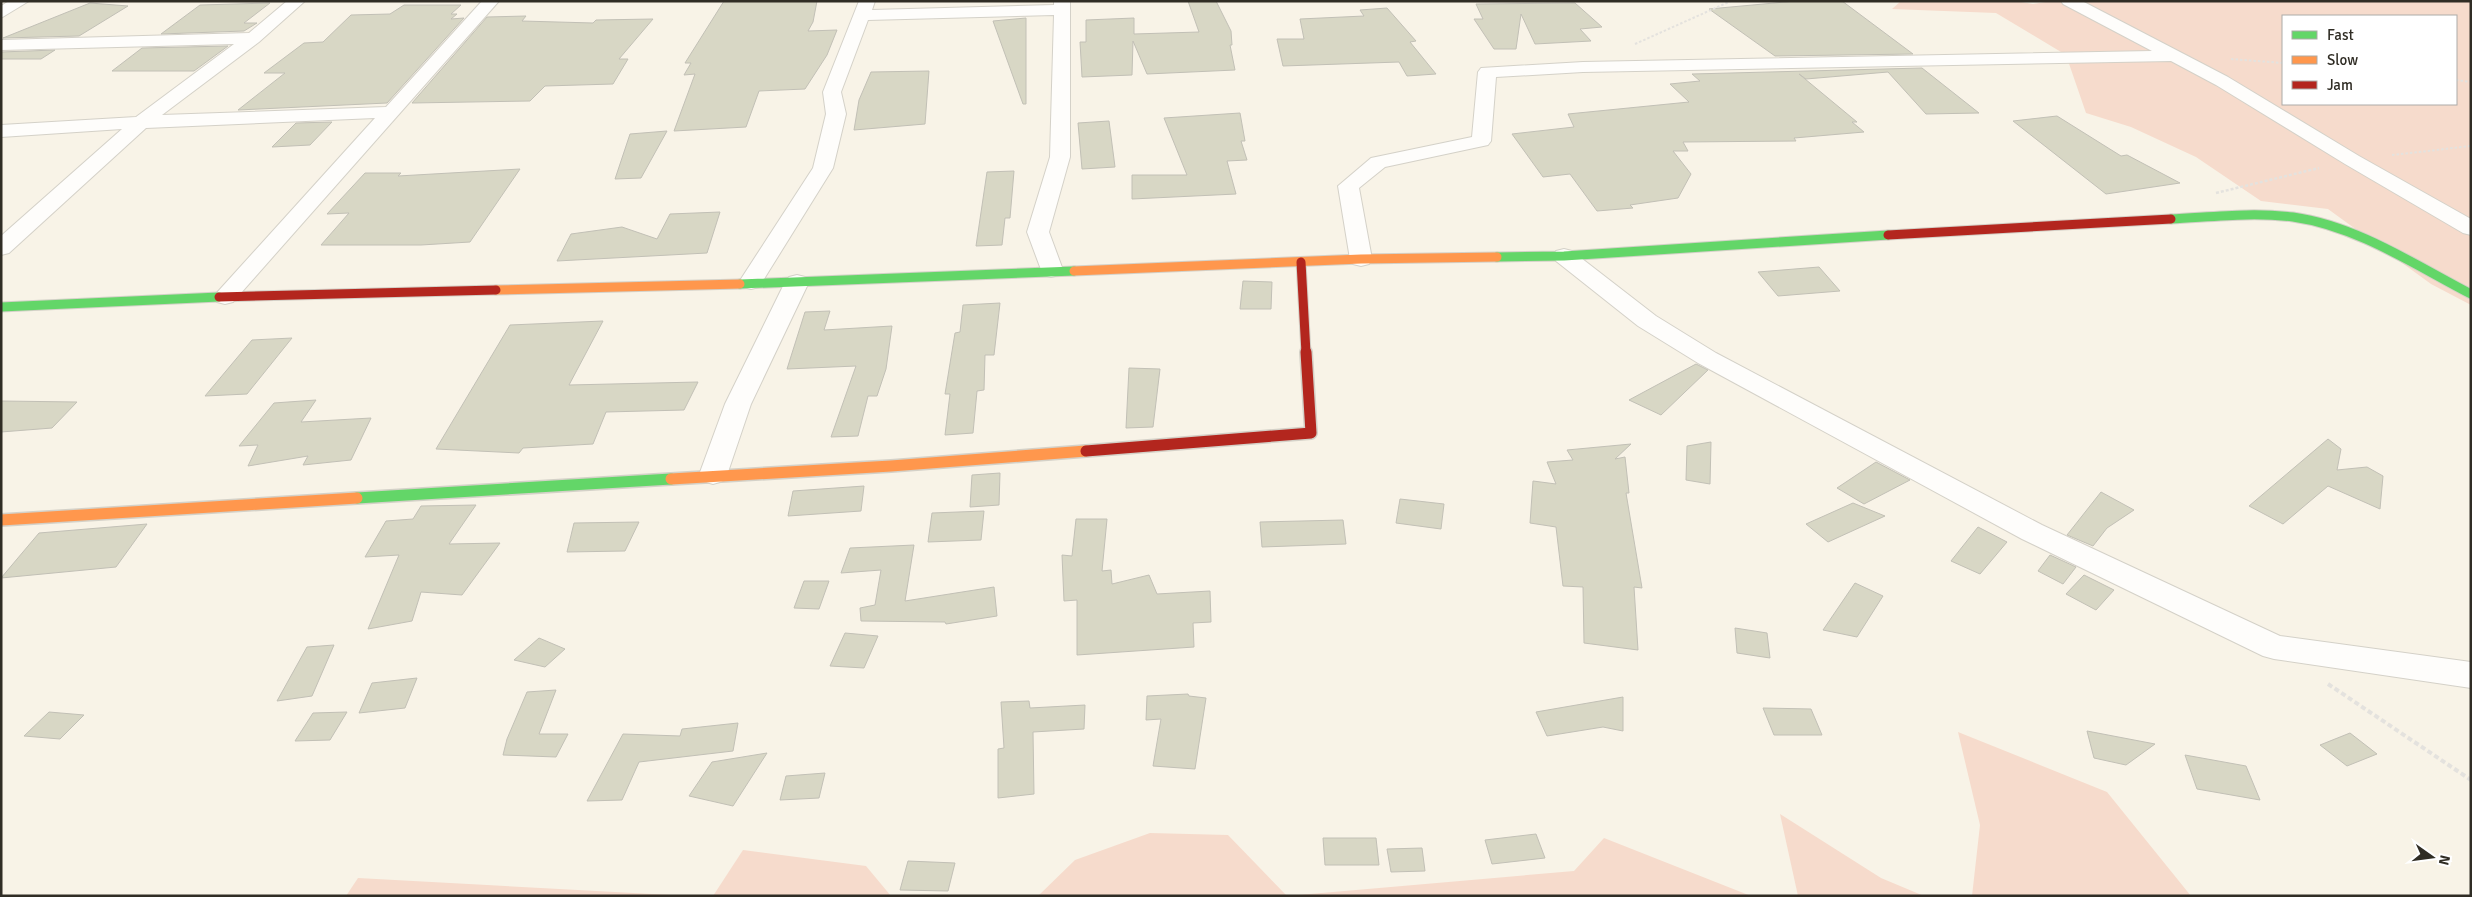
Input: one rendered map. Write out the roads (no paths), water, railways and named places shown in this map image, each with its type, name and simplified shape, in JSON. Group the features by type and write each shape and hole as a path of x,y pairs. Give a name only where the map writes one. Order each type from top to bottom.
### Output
{"street":[{"path":"1,13 21,1"},
{"path":"1,248 142,122 253,38 297,1"},
{"path":"225,297 491,1"},
{"path":"2069,1 2222,81 2352,160 2471,228"},
{"path":"752,282 823,168 836,114 832,92 865,8 1063,6 1060,157 1038,232 1051,270"},
{"path":"1,44 253,38"},
{"path":"1361,259 1348,186 1378,162 1481,141 1486,72 1593,67 2173,56"},
{"path":"1,131 142,122 393,112"},
{"path":"1,307 225,297 797,282 1051,270 1361,259 1564,256 2102,221 2268,216 2311,221 2349,233 2471,294"},
{"path":"1564,256 1647,322 1707,358 2032,532 2274,647 2471,675"},
{"path":"1,520 713,475 891,466 1311,433 1301,262"},
{"path":"713,475 738,404 797,282"}]}
